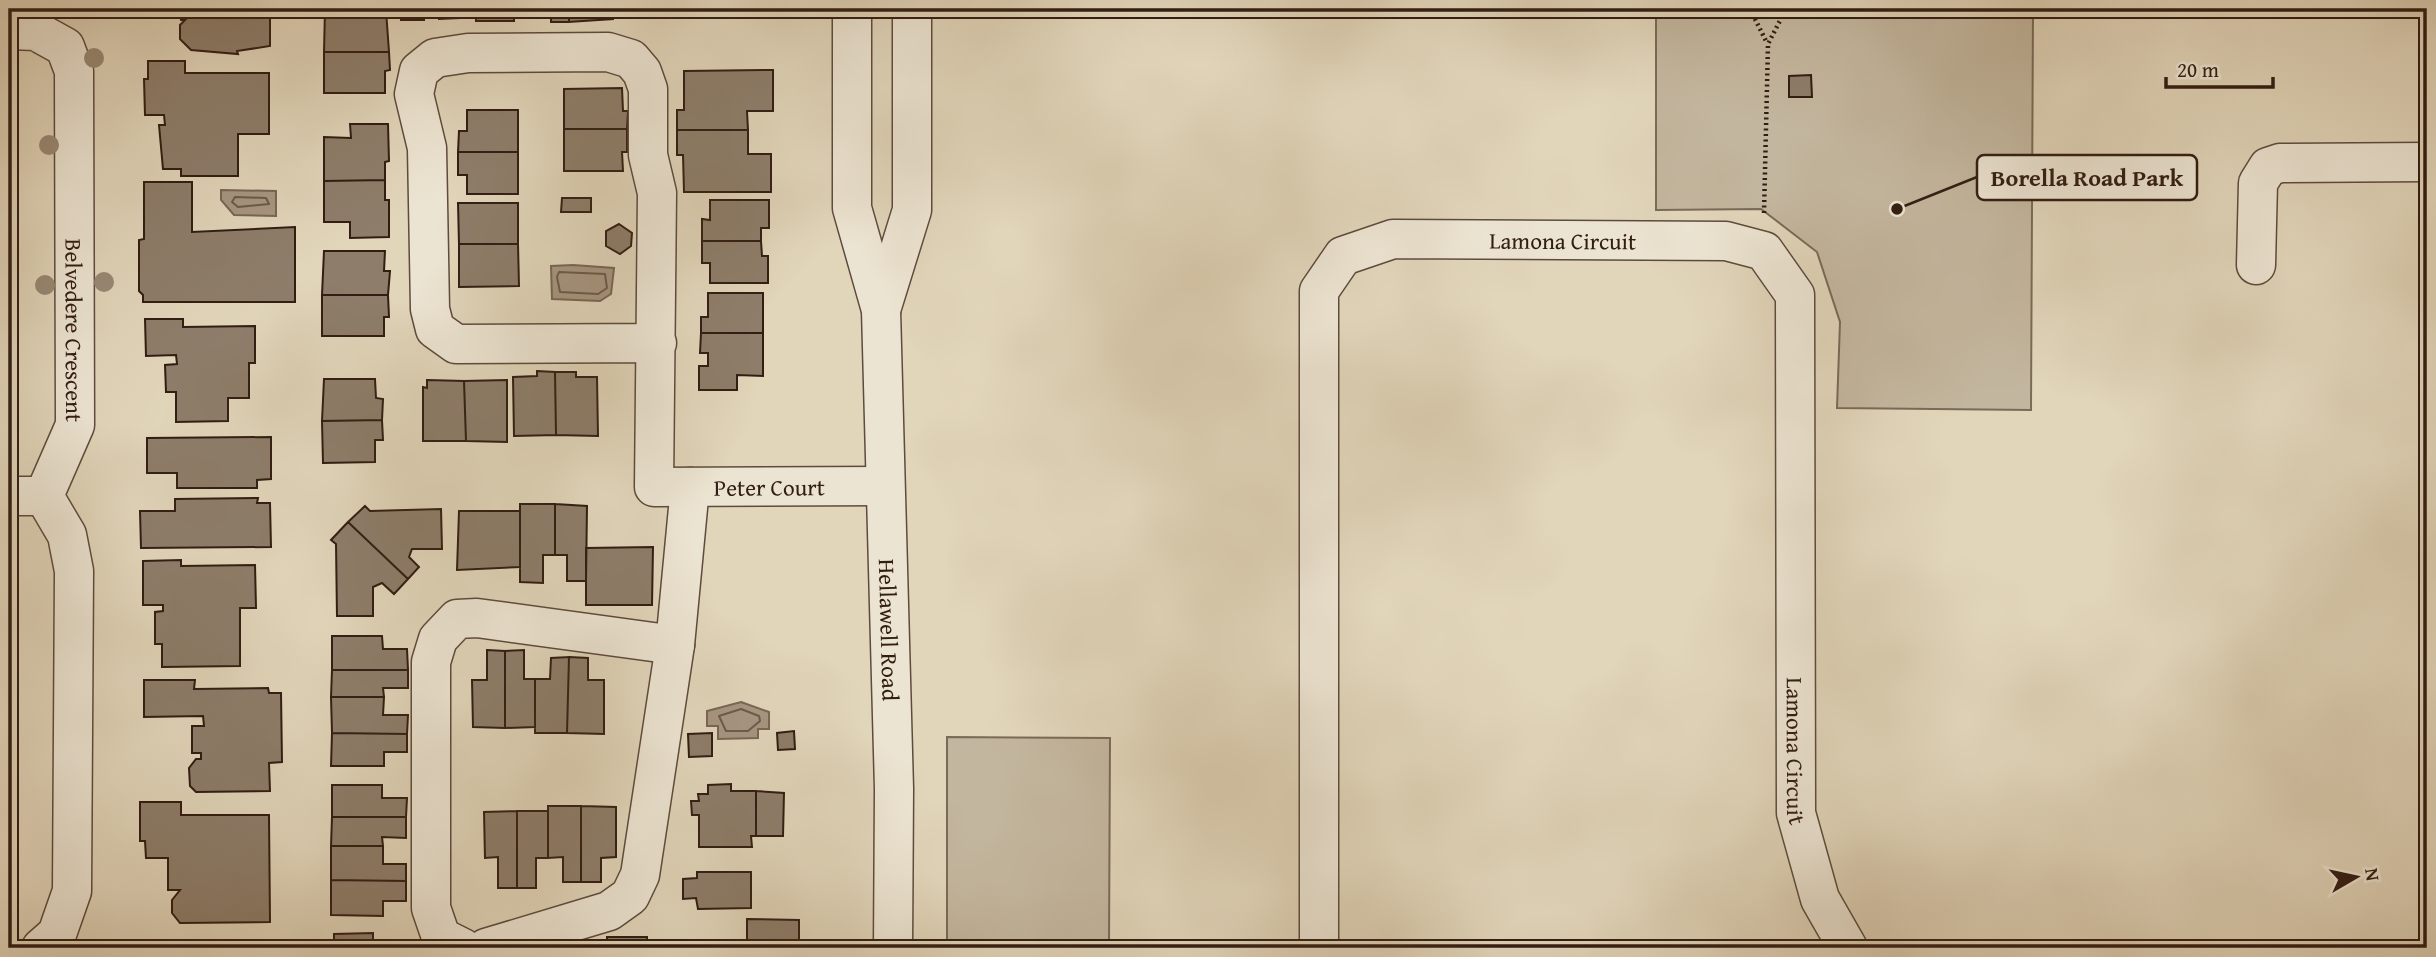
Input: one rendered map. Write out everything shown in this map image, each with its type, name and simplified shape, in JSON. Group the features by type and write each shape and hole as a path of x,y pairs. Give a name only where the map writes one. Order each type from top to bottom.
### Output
{"street":[{"name":"Hellawell Road","path":"852,9 852,208 881,310 894,789 893,948"},
{"name":"Hellawell Road","path":"881,310 912,210 912,9"},
{"name":"Belvedere Crescent","path":"9,30 36,31 65,47 74,71 75,425 27,496 67,536 74,571 72,891 57,934 41,948"},
{"path":"486,948 609,911 630,896 640,875 675,645 672,487 657,342 657,193 648,155 648,89 642,72 631,59 608,52 468,53 435,58 419,71 414,94 427,148 430,309 435,329 456,344 657,342"},
{"path":"2256,265 2258,183 2260,174 2268,167 2280,163 2427,162"},
{"name":"Lamona Circuit","path":"1319,948 1320,291 1343,256 1393,239 1726,241 1764,251 1795,295 1796,813 1820,899 1849,948"},
{"name":"Peter Court","path":"672,487 884,486"},
{"path":"463,948 441,937 431,908 430,662 438,639 457,619 477,618 675,645"}],"path":[{"path":"1750,9 1768,44"},
{"path":"1764,251 1768,44 1786,9"}],"shaded area":[{"path":"1656,9 2033,9 2031,410 1837,408 1840,322 1817,252 1761,209 1656,210"},
{"path":"947,737 1110,738 1109,948 947,948"}],"water":[{"path":"221,190 276,191 276,216 234,215 221,200"},
{"path":"551,266 614,268 611,294 600,301 552,299"},
{"path":"741,702 769,712 769,729 758,729 758,738 718,739 718,726 707,726 707,711"}],"building":[{"path":"181,9 270,9 270,46 237,51 238,54 191,50 180,39 180,25 185,20 181,20"},
{"path":"325,9 386,10 389,52 324,52"},
{"path":"401,9 460,9 460,18 439,19 439,12 423,11 424,20 401,20"},
{"path":"460,9 514,9 514,21 476,21 476,18 460,18"},
{"path":"529,9 569,9 569,22 551,22 551,18 529,18"},
{"path":"569,9 613,9 613,19 569,22"},
{"path":"324,52 389,52 390,70 385,71 385,93 324,93"},
{"path":"148,61 185,61 185,73 269,73 269,134 238,134 238,176 181,176 181,169 163,169 159,125 165,125 164,115 145,115 144,79 148,79"},
{"path":"773,70 773,111 747,111 748,130 677,130 677,110 684,110 684,71"},
{"path":"1811,75 1812,97 1789,97 1789,76"},
{"path":"622,88 623,111 628,111 627,129 564,129 564,89"},
{"path":"467,110 518,110 518,152 458,152 459,131 467,131"},
{"path":"350,124 388,124 389,161 385,162 385,180 324,181 324,137 351,138"},
{"path":"564,129 627,129 627,152 622,152 623,171 564,171"},
{"path":"677,130 748,130 748,154 771,154 771,192 684,192 683,155 677,155"},
{"path":"458,152 518,152 518,194 467,194 467,175 458,175"},
{"path":"385,180 385,200 389,200 389,237 350,238 350,222 324,222 324,181"},
{"path":"144,182 192,182 192,232 295,227 295,302 143,302 143,295 139,291 139,240 144,239"},
{"path":"562,198 591,198 591,212 561,212"},
{"path":"710,200 769,200 769,228 761,228 761,241 702,241 702,219 710,220"},
{"path":"458,203 518,203 518,244 459,244"},
{"path":"619,224 632,233 631,246 620,254 606,246 606,231"},
{"path":"702,241 761,241 762,256 768,256 768,283 710,283 710,263 702,263"},
{"path":"459,244 518,244 519,286 459,287"},
{"path":"324,251 385,251 384,271 390,271 388,295 322,295"},
{"path":"708,293 763,293 763,333 701,333 701,317 708,317"},
{"path":"322,295 388,295 389,317 384,317 384,336 322,336"},
{"path":"145,319 183,319 183,327 255,326 255,363 249,363 249,398 228,398 228,421 176,422 176,392 166,392 165,365 177,364 176,355 146,356"},
{"path":"701,333 763,333 763,376 737,375 737,390 699,390 699,366 708,366 708,353 700,353"},
{"path":"537,371 555,372 556,435 514,436 513,377 537,376"},
{"path":"555,372 576,372 576,377 597,377 598,436 556,435"},
{"path":"324,379 375,379 376,398 383,399 382,420 322,421"},
{"path":"427,380 464,381 466,441 423,441 423,387 427,388"},
{"path":"507,380 507,442 466,441 464,381"},
{"path":"382,420 383,440 375,440 375,462 323,463 322,421"},
{"path":"271,437 271,479 257,480 257,488 177,488 177,473 147,473 147,438"},
{"path":"258,498 257,503 270,503 271,547 141,548 140,511 175,511 175,499"},
{"path":"520,504 555,504 555,555 543,555 543,583 520,582"},
{"path":"555,504 587,506 586,581 567,581 567,555 555,555"},
{"path":"365,506 370,511 441,509 442,549 412,549 409,557 419,567 408,579 348,522"},
{"path":"459,511 520,511 520,567 457,570"},
{"path":"348,522 408,579 394,594 382,583 373,587 373,616 337,616 336,544 331,540"},
{"path":"653,547 652,605 586,605 586,548"},
{"path":"181,560 181,566 255,565 256,608 240,608 240,666 162,667 162,644 155,644 155,612 163,611 163,605 143,605 143,561"},
{"path":"332,636 382,636 383,649 407,649 408,670 332,670"},
{"path":"487,650 505,651 505,728 473,727 472,680 487,680"},
{"path":"524,650 524,679 535,679 535,727 505,728 505,651"},
{"path":"569,657 567,733 535,733 535,679 550,679 551,658"},
{"path":"569,657 588,658 588,680 604,680 604,734 567,733"},
{"path":"332,670 408,670 408,688 383,688 384,697 331,697"},
{"path":"144,680 195,680 194,689 268,688 269,693 281,693 282,762 269,763 270,791 196,792 190,786 189,768 196,759 201,759 201,753 192,753 192,726 204,726 203,716 144,717"},
{"path":"331,697 384,697 383,715 408,715 407,734 332,733"},
{"path":"794,731 795,749 778,750 777,733"},
{"path":"332,733 407,734 407,752 384,752 384,766 331,766"},
{"path":"712,733 712,756 689,757 688,734"},
{"path":"731,784 731,791 756,791 756,836 751,836 752,847 699,847 699,815 692,815 691,801 699,801 698,794 708,794 708,785"},
{"path":"332,785 382,785 382,798 407,798 406,817 332,817"},
{"path":"756,791 784,793 783,836 756,836"},
{"path":"140,802 181,802 181,815 269,815 270,922 180,923 172,913 172,900 180,890 168,890 168,858 146,858 145,841 140,841"},
{"path":"548,806 581,806 581,882 563,882 563,857 548,858"},
{"path":"581,806 616,807 616,857 601,858 601,882 581,882"},
{"path":"517,811 517,888 498,888 498,857 485,858 484,812"},
{"path":"517,811 548,811 548,858 536,858 536,888 517,888"},
{"path":"332,817 406,817 406,838 382,837 383,846 331,846"},
{"path":"331,846 383,846 383,864 406,864 406,881 331,880"},
{"path":"697,872 751,872 751,908 698,909 696,898 683,899 683,879 697,878"},
{"path":"331,880 406,881 406,901 383,901 383,916 331,915"},
{"path":"747,919 799,920 799,948 747,948"},
{"path":"373,933 373,948 334,948 334,934"},
{"path":"607,937 647,937 647,948 607,948"}],"place":[{"name":"Borella Road Park","path":"1897,209"}]}
